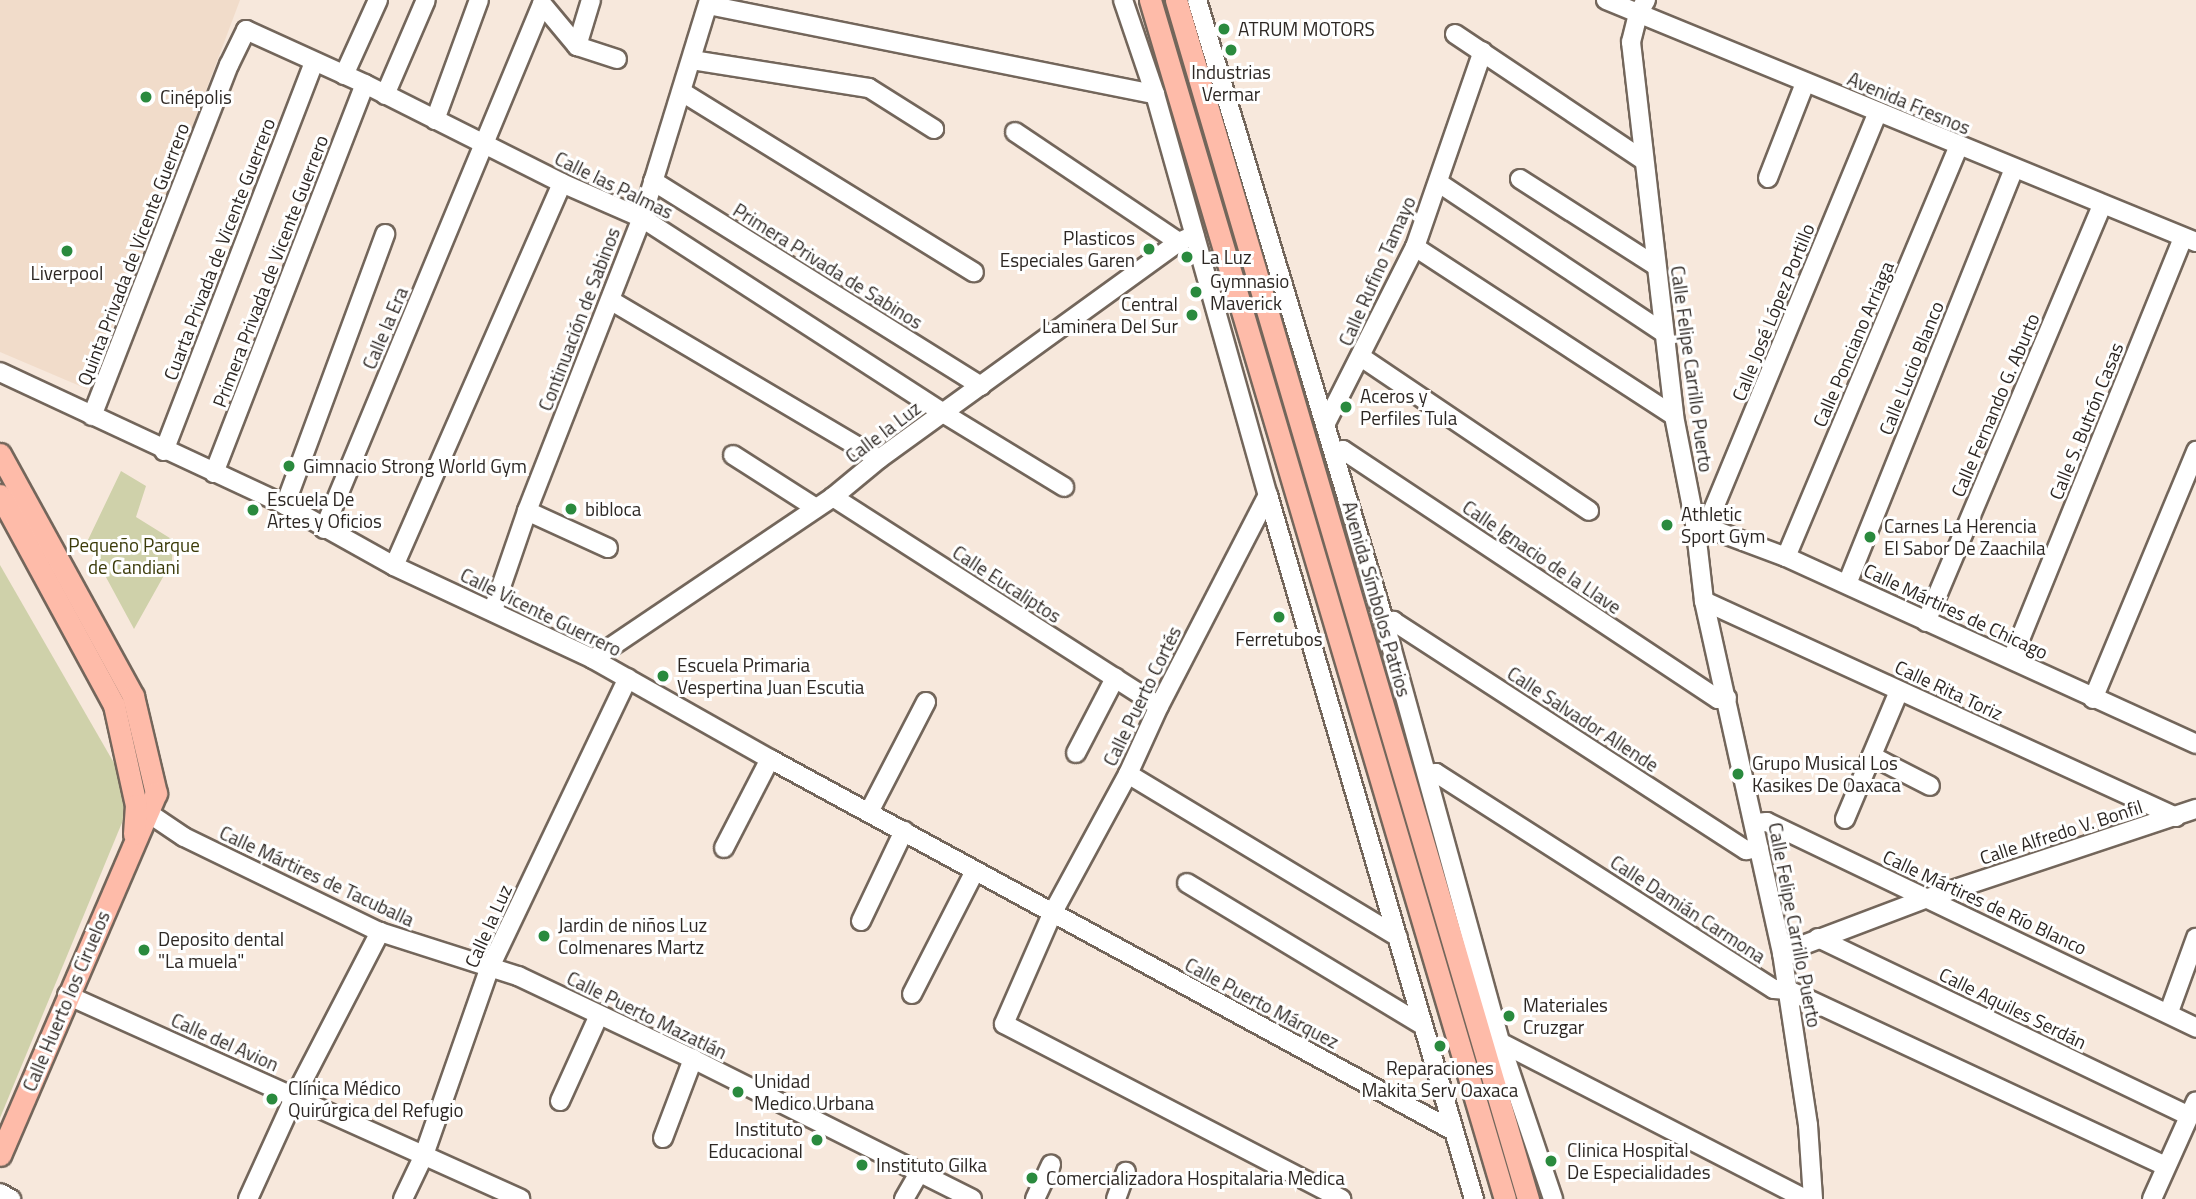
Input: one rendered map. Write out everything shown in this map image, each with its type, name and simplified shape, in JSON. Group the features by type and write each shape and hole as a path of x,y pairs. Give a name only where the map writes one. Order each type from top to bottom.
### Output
{"main road":[{"path":"1150,0 1505,1199"},
{"name":"Avenida Símbolos Patrios","path":"1184,3 1528,1199"},
{"path":"0,454 37,543"},
{"path":"0,495 37,543 133,696 156,793 143,808"},
{"name":"Calle Huerto los Ciruelos","path":"0,1155 133,847 143,808"}],"street":[{"path":"344,75 378,0"},
{"path":"385,95 426,0"},
{"path":"435,120 479,0"},
{"path":"591,0 577,46 617,59"},
{"path":"1122,0 1155,94 1187,239 1268,495 1474,1199"},
{"name":"Avenida Fresnos","path":"1606,0 1642,7 1805,83 2190,239"},
{"path":"709,3 1155,94"},
{"name":"Continuación de Sabinos","path":"493,610 527,511 642,218 709,3"},
{"name":"Avenida Símbolos Patrios","path":"1184,3 1334,452 1385,624 1500,1042 1553,1199"},
{"name":"Calle la Era","path":"324,529 486,145 542,4 577,46"},
{"name":"Calle Felipe Carrillo Puerto","path":"1642,7 1631,42 1674,416 1701,525 1704,601 1782,953 1808,1125 1813,1199"},
{"name":"Calle las Palmas","path":"246,30 365,84 562,183 642,218 943,413 1064,487"},
{"name":"Quinta Privada de Vicente Guerrero","path":"92,416 229,65 246,30"},
{"path":"1455,34 1643,160"},
{"name":"Calle Rufino Tamayo","path":"1325,425 1415,247 1483,51"},
{"path":"692,60 869,88 934,129"},
{"name":"Cuarta Privada de Vicente Guerrero","path":"164,450 314,62"},
{"path":"1768,178 1805,83"},
{"name":"Primera Privada de Vicente Guerrero","path":"214,472 365,84"},
{"path":"682,92 974,272"},
{"name":"Calle José López Portillo","path":"1701,525 1878,112"},
{"path":"1015,132 1187,239"},
{"name":"Calle Ponciano Arriaga","path":"1786,557 1958,147"},
{"name":"Calle Lucio Blanco","path":"1847,584 2014,168"},
{"path":"1520,179 1656,266"},
{"name":"Primera Privada de Sabinos","path":"653,181 981,386"},
{"path":"394,566 562,183"},
{"path":"1439,183 1664,333"},
{"name":"Calle Fernando G. Aburto","path":"1926,622 2102,205"},
{"path":"285,505 385,234"},
{"name":"Calle la Luz","path":"593,659 833,497 879,459 1187,239"},
{"name":"Calle S. Butrón Casas","path":"2012,659 2190,239"},
{"path":"1415,247 1674,416"},
{"path":"610,300 879,459"},
{"path":"1362,356 1589,512"},
{"name":"Calle Vicente Guerrero","path":"0,372 285,505 394,566 593,659 1052,914"},
{"name":"Calle Ignacio de la Llave","path":"1334,452 1343,450 1718,699 1727,698"},
{"path":"2093,699 2196,451"},
{"path":"733,456 816,508"},
{"name":"Calle Puerto Cortés","path":"1268,495 1158,706 1128,774 1052,914 1004,1024 1341,1199"},
{"name":"Calle Eucaliptos","path":"833,497 1158,706"},
{"path":"527,511 608,548"},
{"name":"Calle Mártires de Chicago","path":"1701,525 1786,557 2196,744"},
{"name":"Calle Rita Toriz","path":"1704,601 2176,817"},
{"name":"Calle Salvador Allende","path":"1385,624 1393,621 1746,850 1759,848"},
{"name":"Calle la Luz","path":"402,1199 424,1155 490,967 628,678"},
{"path":"1076,753 1115,678"},
{"path":"1845,819 1899,691"},
{"path":"869,812 926,702"},
{"path":"1872,756 1930,786"},
{"path":"724,848 770,759"},
{"name":"Calle Damián Carmona","path":"1427,775 1436,773 1774,989 1788,990 2166,1166"},
{"path":"1128,774 1398,937"},
{"name":"Calle Mártires de Tacuballa","path":"143,808 184,837 380,932 490,967"},
{"name":"Calle Alfredo V. Bonfil","path":"1782,953 1925,899 2196,809"},
{"name":"Calle Mártires de Río Blanco","path":"1754,824 1767,822 2196,1027"},
{"path":"862,921 904,831"},
{"path":"912,994 975,871"},
{"path":"1186,883 1422,1025"},
{"name":"Calle Puerto Márquez","path":"1052,914 1452,1130"},
{"path":"248,1199 295,1096 380,932"},
{"name":"Calle Aquiles Serdán","path":"1818,938 2193,1108"},
{"path":"2168,1012 2196,938"},
{"name":"Calle Puerto Mazatlán","path":"490,967 518,976 600,1014 972,1199"},
{"name":"Calle del Avion","path":"67,995 520,1199"},
{"path":"561,1101 600,1014"},
{"path":"1500,1042 1805,1199"},
{"path":"663,1138 693,1059"},
{"path":"2152,1199 2193,1108"},
{"path":"1035,1199 1051,1165"},
{"path":"1116,1199 1126,1172"},
{"path":"904,1199 919,1173"},
{"path":"0,1193 11,1199"},
{"path":"1553,1199 1562,1195 1569,1199"}],"shaded area":[{"path":"0,0 240,0 175,173 87,389 0,352"}],"green space":[{"name":"Pequeño Parque de Candiani","path":"121,471 146,486 136,517 173,540 172,561 134,629 87,542"},
{"path":"0,565 133,796 0,1118"}],"place":[{"name":"ATRUM MOTORS","path":"1224,29"},
{"name":"Industrias Vermar","path":"1231,50"},
{"name":"Cinépolis","path":"146,97"},
{"name":"Plasticos Especiales Garen","path":"1149,249"},
{"name":"Liverpool","path":"67,251"},
{"name":"La Luz","path":"1187,257"},
{"name":"Gymnasio Maverick","path":"1196,292"},
{"name":"Central Laminera Del Sur","path":"1192,315"},
{"name":"Aceros y Perfiles Tula","path":"1346,407"},
{"name":"Gimnacio Strong World Gym","path":"289,466"},
{"name":"bibloca","path":"571,509"},
{"name":"Escuela De Artes y Oficios","path":"253,510"},
{"name":"Athletic Sport Gym","path":"1667,525"},
{"name":"Carnes La Herencia El Sabor De Zaachila","path":"1870,537"},
{"name":"Ferretubos","path":"1279,617"},
{"name":"Escuela Primaria Vespertina Juan Escutia","path":"663,676"},
{"name":"Grupo Musical Los Kasikes De Oaxaca","path":"1738,774"},
{"name":"Jardin de niños Luz Colmenares Martz","path":"544,936"},
{"name":"Deposito dental \"La muela\"","path":"144,950"},
{"name":"Materiales Cruzgar","path":"1509,1016"},
{"name":"Reparaciones Makita Serv Oaxaca","path":"1440,1046"},
{"name":"Unidad Medico Urbana","path":"738,1092"},
{"name":"Clínica Médico Quirúrgica del Refugio","path":"272,1099"},
{"name":"Instituto Educacional","path":"817,1140"},
{"name":"Clinica Hospital De Especialidades","path":"1551,1161"},
{"name":"Instituto Gilka","path":"862,1165"},
{"name":"Comercializadora Hospitalaria Medica","path":"1032,1178"}]}
